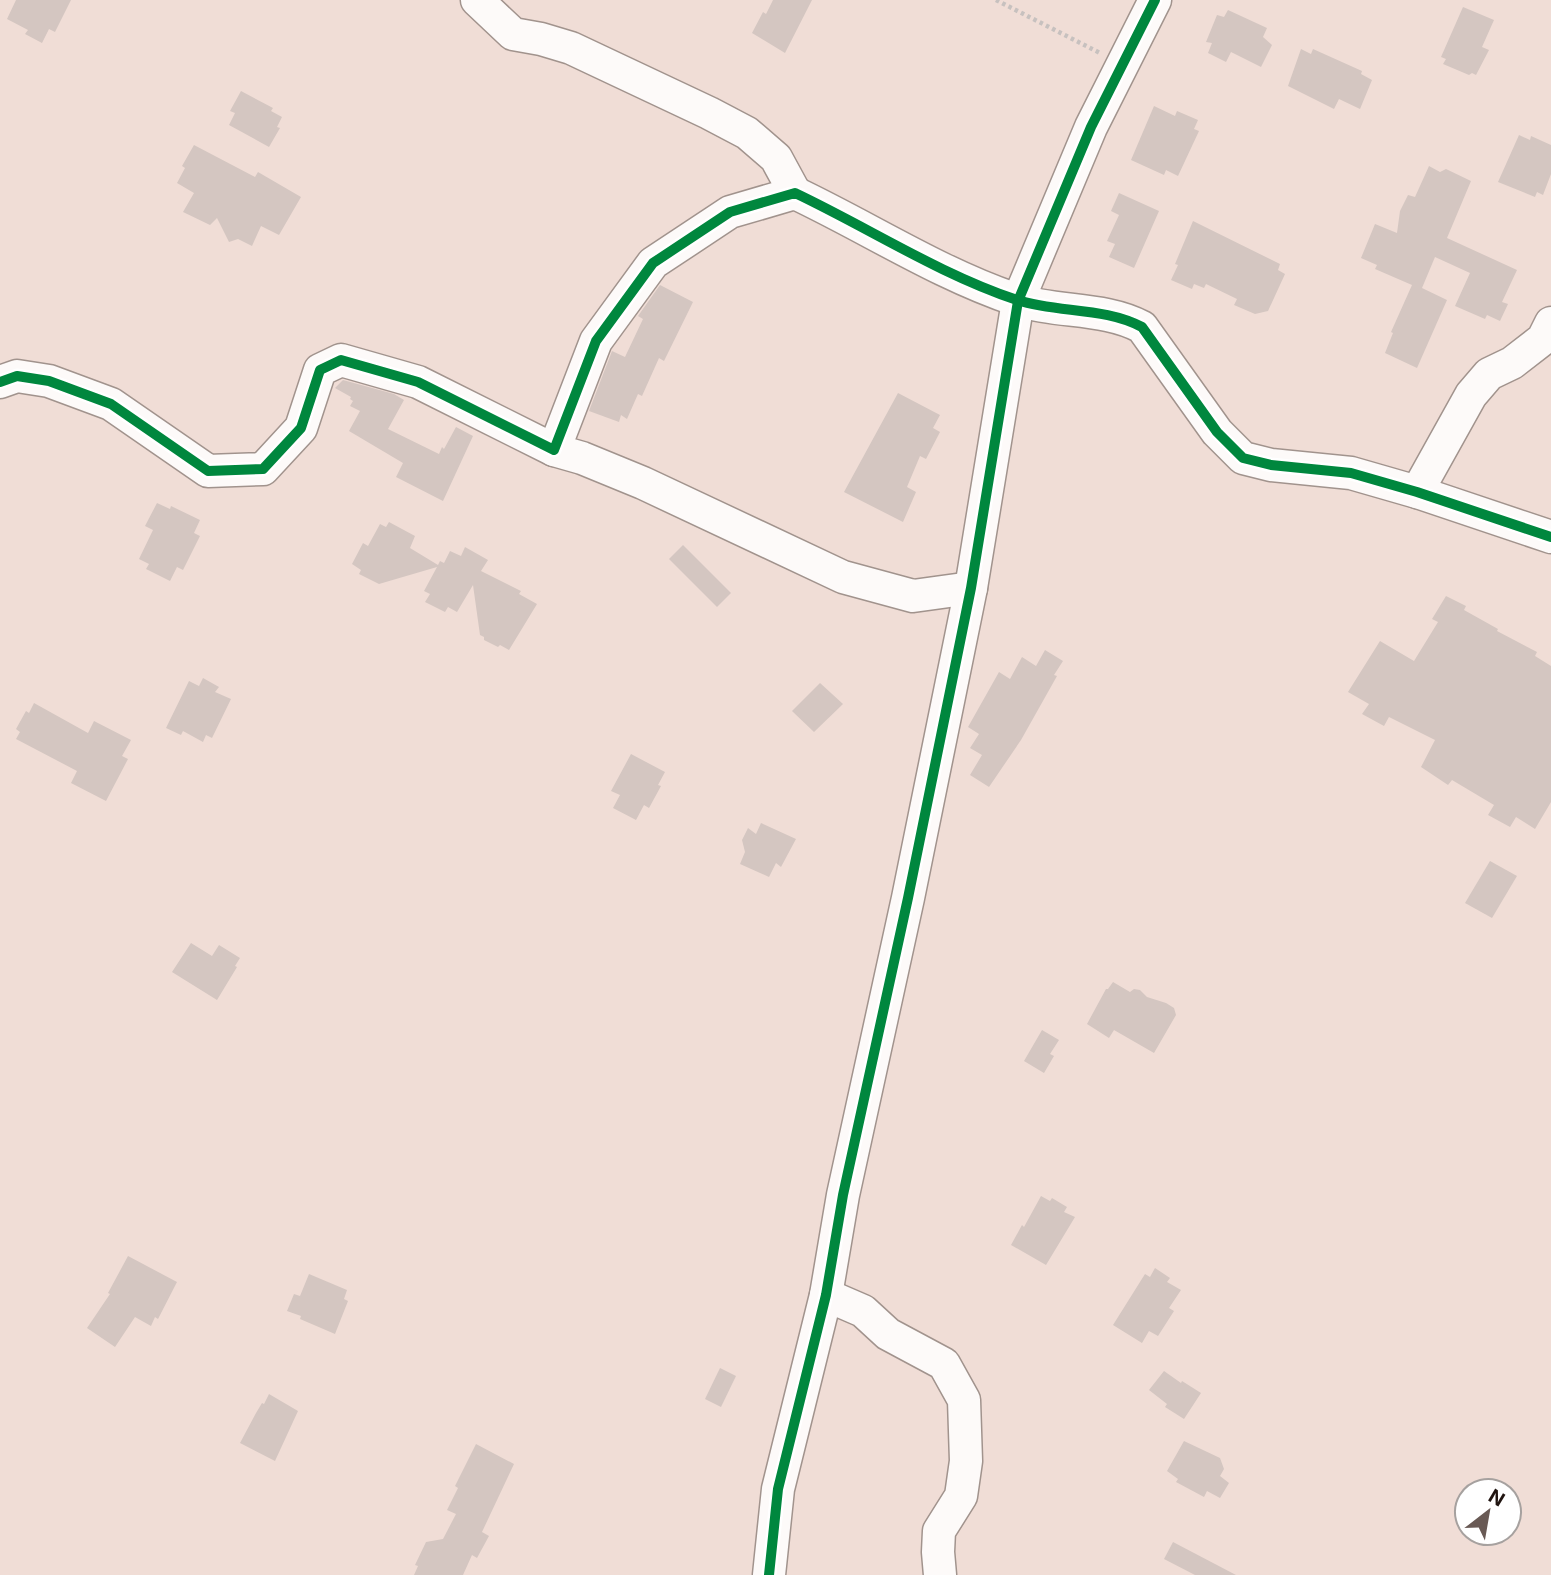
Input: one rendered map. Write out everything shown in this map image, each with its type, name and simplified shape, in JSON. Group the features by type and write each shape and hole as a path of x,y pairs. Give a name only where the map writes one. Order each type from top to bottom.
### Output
{"street":[{"path":"477,0 513,34 571,48 747,133 776,158 795,193 935,265 1018,300 1125,318 1142,327 1198,408 1243,458 1271,465 1351,472 1551,537"},
{"path":"769,1575 778,1489 826,1295 843,1195 971,588 1018,300 1091,127 1155,0"},
{"path":"554,450 596,341 653,262 730,212 795,193"},
{"path":"1417,492 1471,395 1489,374 1512,363 1543,339 1551,323"},
{"path":"0,382 18,376 49,381 111,404 208,471 263,469 301,428 320,370 341,360 418,382 554,450 582,458 643,483 843,577 913,596 971,588"},
{"path":"826,1295 863,1311 888,1334 944,1364 964,1400 966,1461 963,1485 961,1496 939,1531 937,1552 940,1575"}],"path":[{"path":"996,0 1122,65"}],"building":[{"path":"16,0 71,0 55,32 49,29 42,43 25,34 28,30 7,19"},
{"path":"773,0 812,0 785,53 752,33"},
{"path":"1463,7 1494,20 1482,47 1489,50 1476,75 1469,75 1443,64 1446,59 1441,57"},
{"path":"1228,10 1267,28 1263,37 1272,45 1261,67 1231,52 1226,62 1208,53 1212,43 1206,42 1217,15 1224,17"},
{"path":"1301,49 1311,54 1313,49 1362,71 1361,74 1372,80 1360,109 1339,99 1334,109 1288,86"},
{"path":"241,91 273,108 271,111 282,117 277,127 280,128 269,147 229,125 235,113 230,111"},
{"path":"1154,106 1175,116 1177,111 1198,120 1194,129 1199,131 1178,176 1166,170 1164,175 1131,160"},
{"path":"1519,135 1530,140 1531,136 1551,145 1551,174 1543,195 1537,192 1535,197 1498,182"},
{"path":"194,145 255,177 258,172 301,197 279,235 261,226 252,246 238,239 229,242 217,218 210,225 183,212 194,193 177,183 185,168 182,166"},
{"path":"1429,166 1440,172 1446,169 1471,181 1447,238 1517,270 1502,302 1508,304 1500,321 1487,315 1485,319 1455,306 1470,273 1435,257 1422,288 1447,300 1417,368 1385,353 1393,333 1391,332 1412,285 1375,269 1377,265 1361,258 1375,224 1397,233 1400,211 1408,195 1415,197"},
{"path":"1119,193 1159,211 1134,268 1109,257 1115,244 1107,241 1119,215 1111,211"},
{"path":"1193,221 1280,264 1278,270 1285,274 1268,311 1255,314 1234,305 1237,299 1206,284 1204,288 1194,284 1192,289 1171,280"},
{"path":"660,285 693,302 664,361 659,358 642,396 638,394 627,419 621,415 619,422 589,411 612,351 625,357 643,319 638,316"},
{"path":"343,380 394,394 404,400 388,429 439,454 456,427 473,436 443,501 396,477 403,463 349,431 360,411 350,406 353,401 351,397 335,388"},
{"path":"898,393 940,415 933,428 940,432 926,459 920,456 907,487 916,492 903,522 844,492"},
{"path":"157,503 170,509 171,506 200,520 194,533 200,536 183,570 177,567 170,581 146,569 149,564 139,559 153,530 145,526"},
{"path":"389,522 415,536 410,548 438,565 440,561 444,563 450,551 461,556 465,547 488,560 481,571 521,591 519,594 537,604 509,650 484,640 480,635 473,585 457,612 448,607 445,612 425,602 430,594 424,591 437,567 379,584 359,574 361,570 352,564 363,543 368,546 380,524 386,527"},
{"path":"683,545 731,593 717,607 669,559"},
{"path":"1446,596 1466,606 1464,610 1498,629 1497,631 1537,652 1535,656 1551,666 1551,802 1535,829 1516,817 1510,827 1488,815 1494,805 1452,780 1448,785 1421,767 1435,740 1389,717 1384,726 1362,714 1369,704 1348,692 1380,641 1414,661 1438,622 1432,619"},
{"path":"1045,650 1063,661 1054,675 1057,676 1021,740 989,787 970,775 982,755 970,748 979,734 968,727 999,672 1010,679 1022,657 1036,666"},
{"path":"203,678 219,687 215,692 231,699 212,738 206,735 203,742 183,731 181,735 166,728 189,681 199,686"},
{"path":"820,683 843,704 814,732 792,711"},
{"path":"34,703 88,733 94,721 131,740 122,756 128,759 106,801 71,783 77,771 16,739 20,732 16,729"},
{"path":"631,754 665,772 649,808 644,805 636,820 613,808 620,795 611,791"},
{"path":"761,823 796,839 781,867 776,863 769,877 740,864 745,852 742,840 748,828 756,834"},
{"path":"1490,861 1517,876 1492,918 1465,903"},
{"path":"191,943 212,956 219,945 240,958 217,1000 172,972"},
{"path":"1113,982 1130,992 1134,989 1140,990 1147,997 1174,1008 1176,1015 1154,1053 1114,1030 1109,1038 1087,1024 1106,989"},
{"path":"1042,1030 1059,1040 1050,1054 1054,1056 1044,1073 1024,1061"},
{"path":"1041,1196 1050,1201 1052,1198 1067,1207 1064,1212 1075,1217 1046,1265 1011,1245"},
{"path":"128,1256 177,1282 158,1319 155,1317 151,1326 135,1317 115,1347 87,1328 110,1294 108,1293"},
{"path":"1155,1268 1170,1278 1167,1282 1181,1290 1169,1308 1174,1311 1158,1336 1149,1331 1142,1343 1113,1325 1145,1274 1150,1277"},
{"path":"309,1274 347,1290 344,1299 348,1301 335,1334 287,1311 294,1294 300,1296"},
{"path":"720,1368 736,1376 721,1407 705,1399"},
{"path":"1164,1371 1201,1393 1184,1419 1165,1407 1167,1404 1149,1390"},
{"path":"269,1394 298,1411 275,1461 240,1443"},
{"path":"1184,1441 1220,1458 1224,1469 1220,1476 1229,1483 1220,1498 1207,1491 1204,1497 1176,1482 1178,1479 1167,1471"},
{"path":"476,1444 514,1464 482,1532 489,1536 477,1558 472,1555 463,1575 414,1575 418,1566 415,1565 426,1542 443,1539 456,1514 447,1510 458,1488 455,1486"},
{"path":"1173,1542 1236,1575 1195,1575 1164,1559"}],"cycle path":[{"path":"769,1575 778,1489 826,1295 843,1195 908,898 971,588 1018,301 1091,127 1155,0"},
{"path":"0,382 17,376 49,381 111,404 208,471 263,469 301,428 320,370 341,360 418,382 554,450 596,341 653,263 730,212 795,193 932,264 988,289 1033,304 1113,316 1142,327 1217,432 1243,458 1271,465 1351,473 1551,537"}]}
